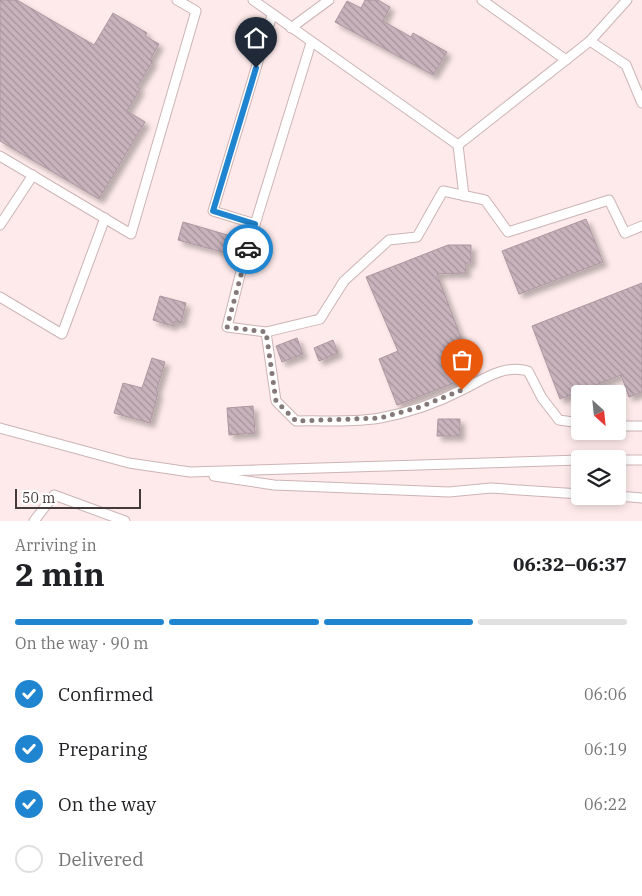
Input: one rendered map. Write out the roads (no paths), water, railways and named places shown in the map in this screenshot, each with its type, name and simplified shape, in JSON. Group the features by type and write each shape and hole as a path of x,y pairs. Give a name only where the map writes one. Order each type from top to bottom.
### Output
{"lane":[{"path":"0,156 131,234 196,11 177,0"},
{"path":"291,28 329,0"},
{"path":"482,0 566,60"},
{"path":"458,145 590,41 627,0"},
{"path":"257,1 291,28 458,145 464,196"},
{"path":"255,224 213,211 272,14"},
{"path":"590,41 626,65 642,103"},
{"path":"312,43 255,224 227,327 266,332 320,319 344,281 389,240 417,238 443,191 485,200 508,232 609,200 625,233 642,226"},
{"path":"0,225 33,175"},
{"path":"0,297 62,334 105,218"},
{"path":"266,332 276,401 296,421 380,418 420,407 462,390 498,371 518,368 528,370 542,398 559,420 571,422"},
{"path":"626,426 642,426"},
{"path":"0,428 129,463 274,486 449,492 491,488 571,493"},
{"path":"190,472 571,460"},
{"path":"626,460 642,460"},
{"path":"34,521 54,495 125,521"},
{"path":"626,497 642,498"}]}
